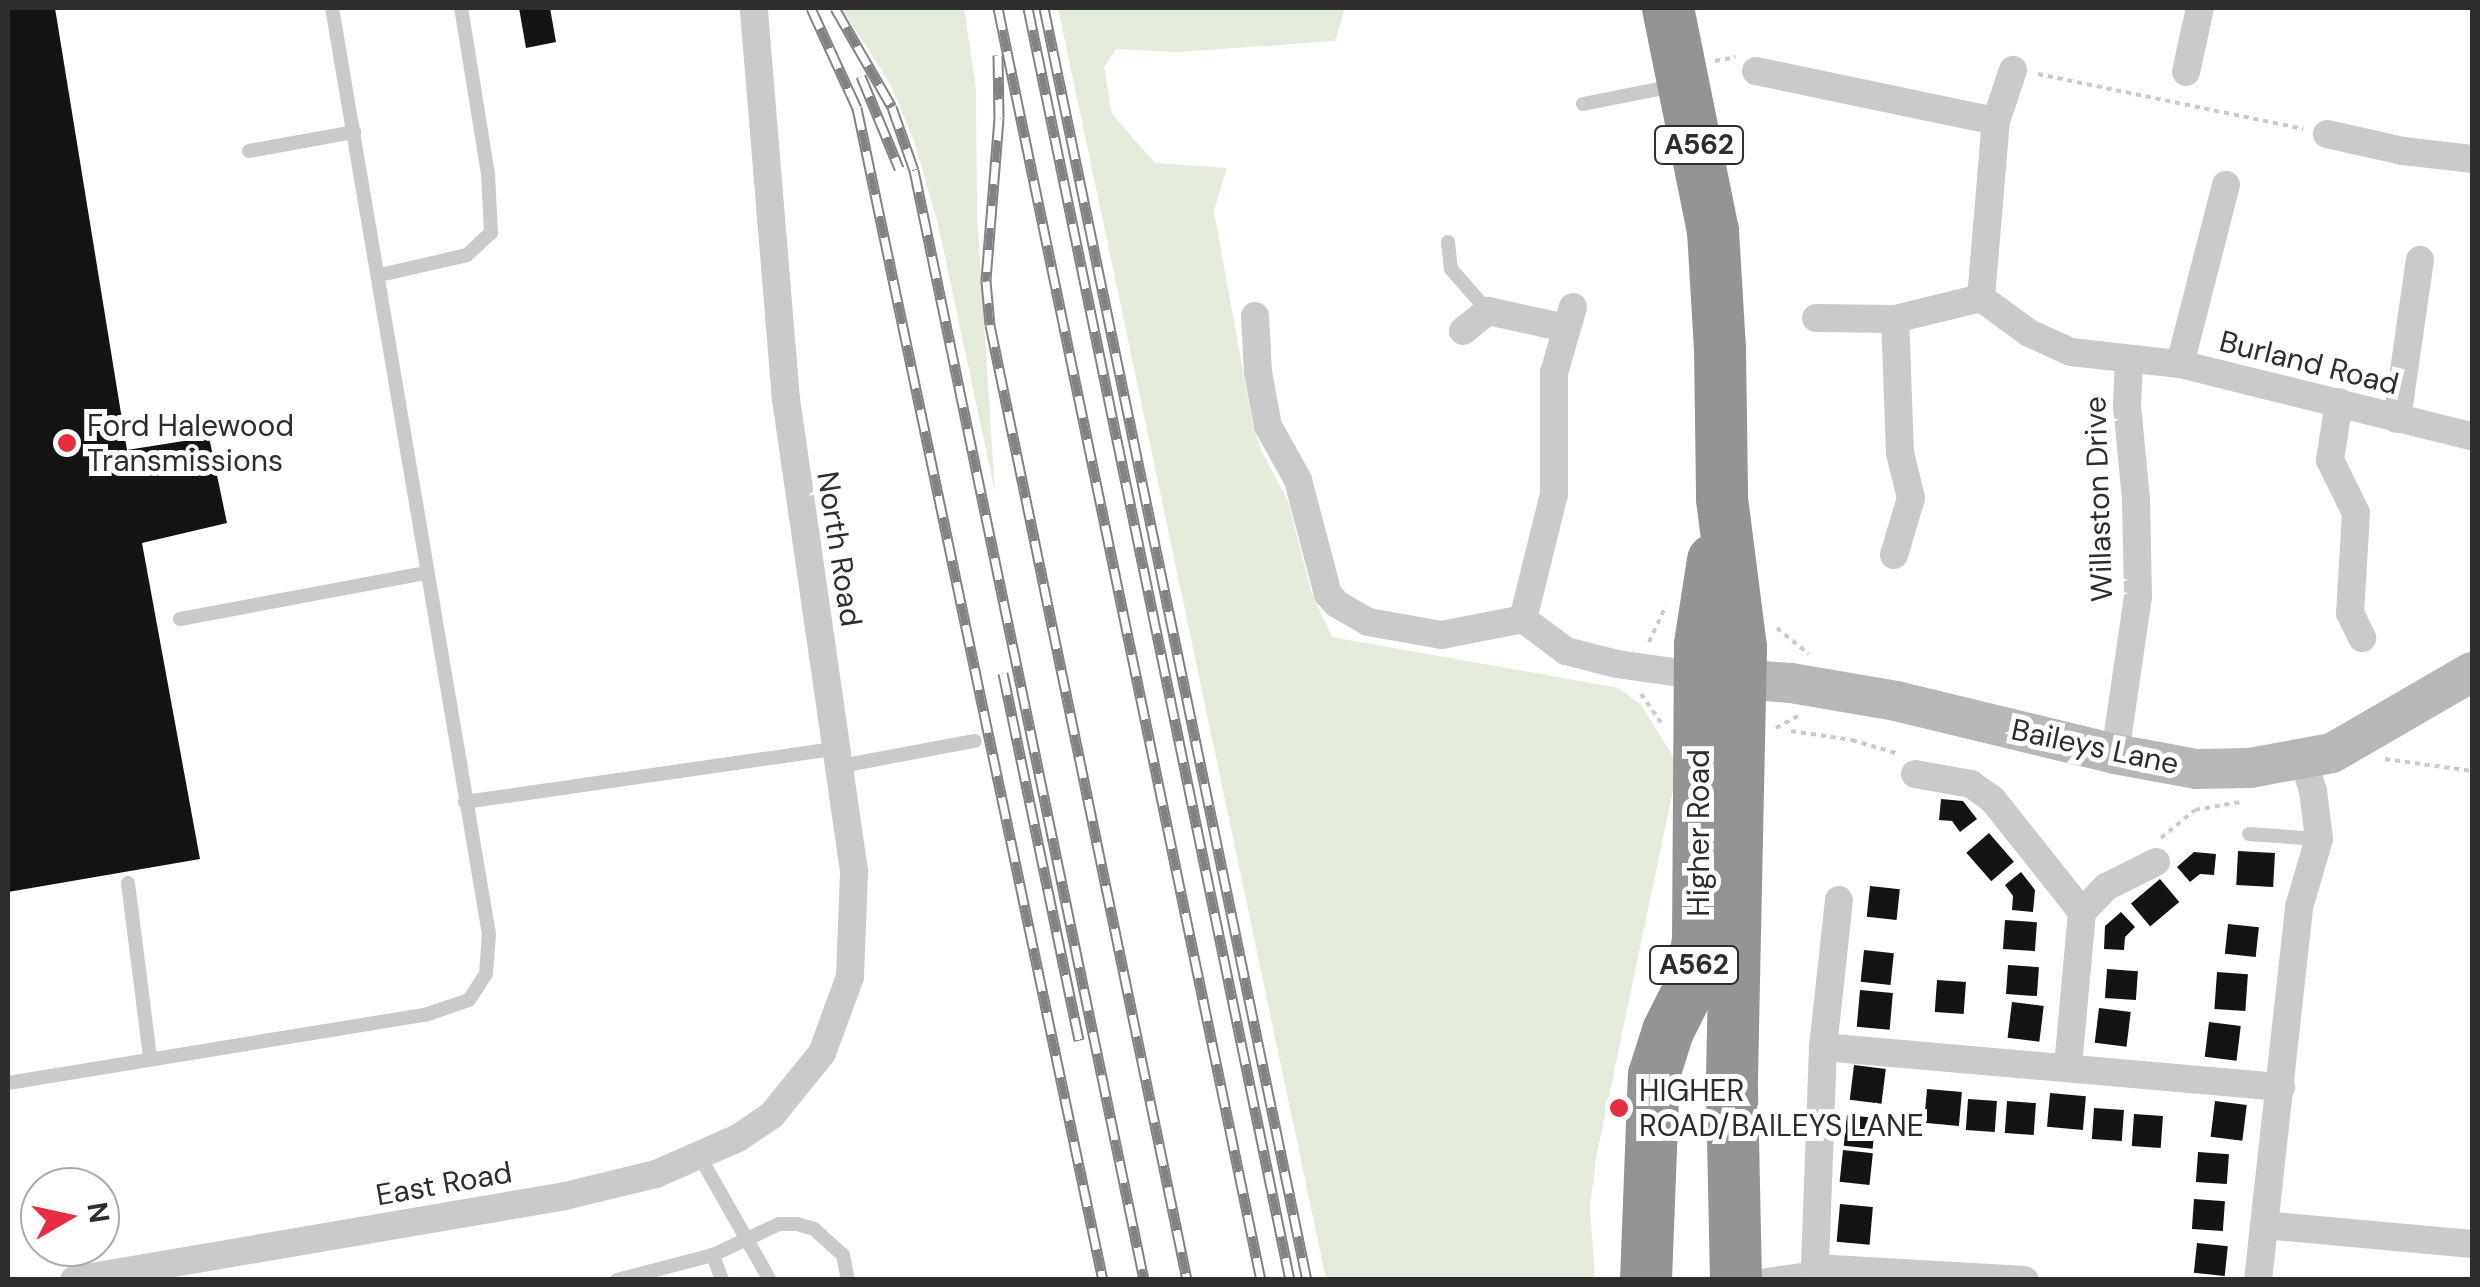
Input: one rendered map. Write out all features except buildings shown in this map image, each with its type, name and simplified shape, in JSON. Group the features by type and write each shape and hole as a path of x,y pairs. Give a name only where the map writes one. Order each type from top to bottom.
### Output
{"highway":[{"name":"Higher Road","path":"1668,8 1704,171 1715,248 1722,499 1720,678 1736,1279"},
{"name":"Higher Road","path":"1646,1280 1654,1076 1668,1031 1689,989 1698,940 1720,678"}],"street":[{"name":"North Road","path":"754,8 786,400 840,757 855,898 850,977 835,1027 800,1086"},
{"path":"2186,72 2200,8"},
{"path":"1816,318 1894,319 1981,298 1996,121 2014,70"},
{"path":"1756,71 1996,121"},
{"path":"2327,134 2403,152 2472,158"},
{"path":"2180,364 2226,185"},
{"path":"2396,419 2420,260"},
{"name":"Burland Road","path":"1981,298 2029,332 2071,352 2180,364 2472,436"},
{"path":"1462,331 1488,311 1569,318 1554,373 1554,494 1522,619"},
{"path":"1255,316 1258,372 1268,426 1298,480 1328,594 1337,604 1368,622 1442,635 1522,619 1566,651 1720,678"},
{"path":"1894,319 1900,453 1911,498 1894,555"},
{"name":"Willaston Drive","path":"2114,754 2138,597 2136,499 2128,419 2129,360"},
{"path":"2338,402 2330,460 2356,513 2350,613 2362,638"},
{"name":"Baileys Lane","path":"1720,678 1896,701 2114,754 2196,769 2304,761 2332,752 2472,672"},
{"path":"2258,1280 2299,906 2319,839 2313,790 2304,761"},
{"path":"1908,764 1972,784 1993,800 2082,912"},
{"path":"2068,1066 2082,912 2106,887 2152,856"},
{"path":"1839,900 1823,1046 1815,1268 2025,1280"},
{"path":"1823,1046 2281,1087"},
{"name":"East Road","path":"74,1280 621,1184 700,1157 772,1114 800,1086"},
{"path":"2264,1225 2472,1244"}],"lane":[{"path":"8,1082 425,1015 469,1000 486,974 489,934 332,8"},
{"path":"380,275 467,254 491,234 488,174 461,8"},
{"path":"1583,104 1684,84"},
{"path":"250,151 354,132"},
{"path":"1448,242 1451,269 1488,311"},
{"path":"180,619 425,572"},
{"path":"465,802 975,741"},
{"path":"2249,834 2319,839"},
{"path":"128,883 150,1058"},
{"path":"700,1157 743,1239 770,1280"},
{"path":"617,1280 713,1255 779,1224 814,1229 843,1255 848,1280"},
{"path":"713,1255 722,1280"},
{"path":"1736,1279 1815,1268"}],"path":[{"path":"2014,70 2327,134"},
{"path":"1791,732 1852,740 1908,764"},
{"path":"2375,758 2472,771"},
{"path":"2152,856 2195,810 2248,801"}],"green space":[{"path":"841,8 964,8 976,89 977,216 995,492 938,224 914,141 890,83"},
{"path":"1058,8 1345,8 1335,41 1177,52 1116,49 1104,67 1112,114 1155,163 1227,168 1214,211 1253,425 1262,452 1288,501 1311,591 1332,637 1619,688 1641,705 1674,758 1677,771 1596,1158 1590,1207 1595,1279 1326,1279"}],"railway":[{"path":"811,8 857,108 1103,1280"},
{"path":"835,8 892,107 914,170 1144,1280"},
{"path":"998,8 1261,1280"},
{"path":"1028,8 1290,1280"},
{"path":"1044,8 1307,1280"},
{"path":"998,55 999,118 986,281 990,325 1187,1280"},
{"path":"861,76 899,168"},
{"path":"1003,673 1079,1040"}],"place":[{"name":"Ford Halewood Transmissions","path":"67,443"},
{"name":"HIGHER ROAD/BAILEYS LANE","path":"1619,1108"}]}
